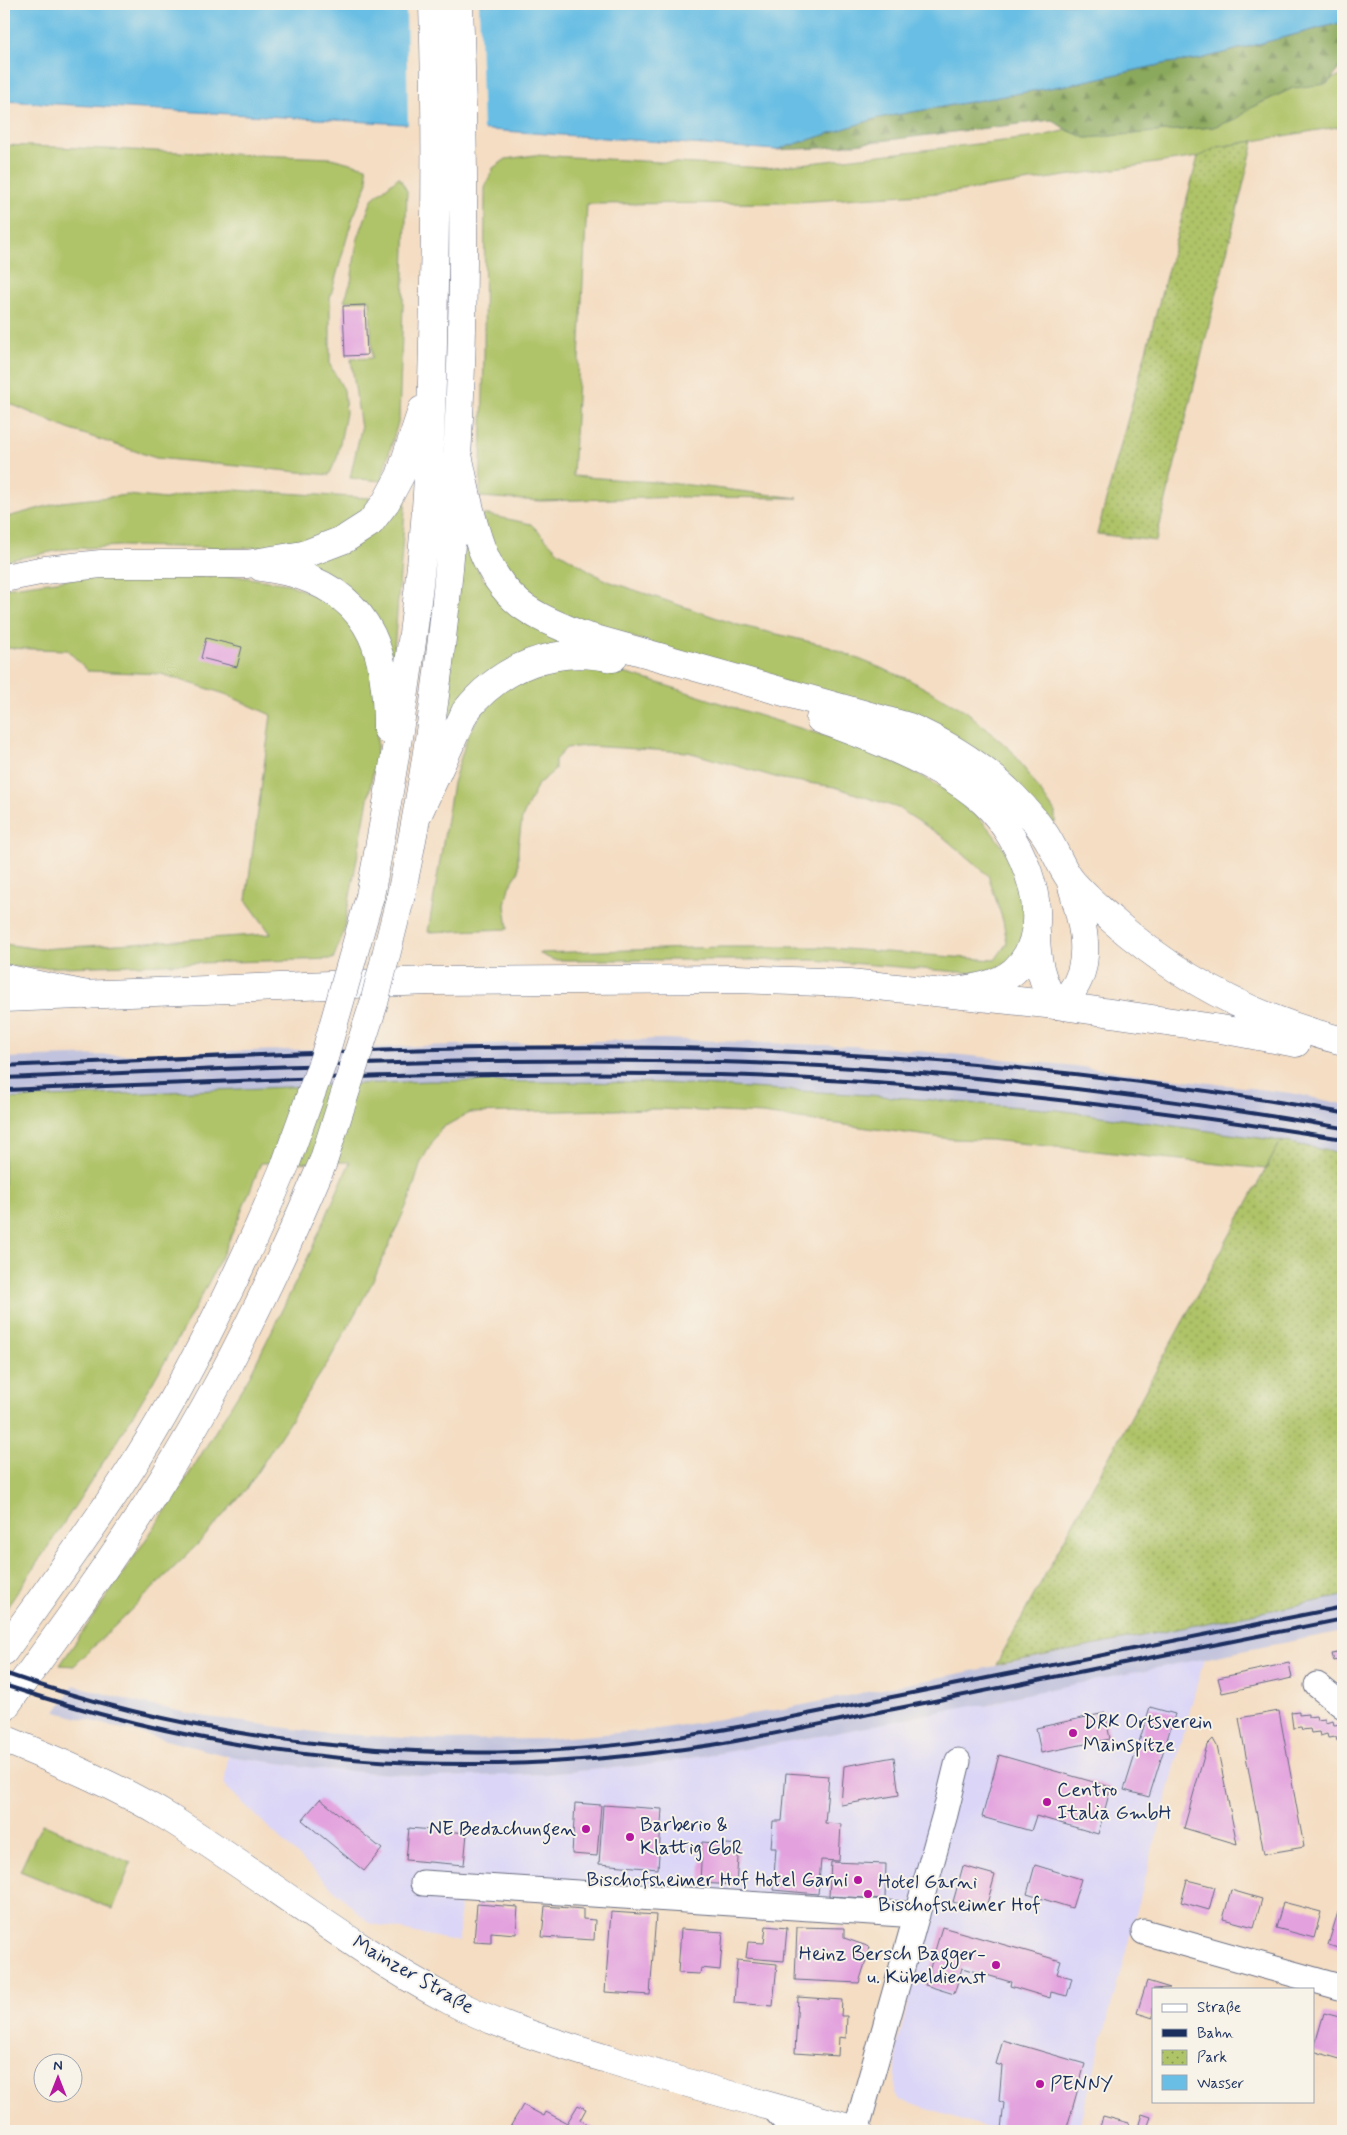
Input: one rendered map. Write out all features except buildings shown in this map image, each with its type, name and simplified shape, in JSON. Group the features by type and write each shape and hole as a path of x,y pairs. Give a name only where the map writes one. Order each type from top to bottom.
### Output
{"main road":[{"path":"4,1651 96,1521 174,1397 234,1282 286,1163 324,1058 356,950 370,896 387,810 408,679 418,596 433,373 436,189 434,4"},
{"path":"4,1708 124,1541 193,1428 267,1289 323,1162 374,1003 401,895 418,812 446,619 458,455 464,190 459,4"},
{"path":"4,578 45,570 101,564 247,564 302,554 345,539 370,522 386,502 400,476 433,373"},
{"path":"458,455 475,532 495,578 520,603 548,621 581,635 909,728 932,737 976,763 1014,796 1045,835 1069,878 1082,920 1084,952 1080,974 1071,992 1056,1005"},
{"path":"247,564 299,575 330,590 354,608 371,632 384,668 387,697 387,810"},
{"path":"418,812 465,712 485,689 510,671 545,657 582,653 602,655 813,717 887,746 953,780 977,796 998,817 1020,851 1033,890 1036,954 1045,988 1056,1005"},
{"path":"1069,878 1127,932 1195,981 1269,1019 1306,1032 1338,1048"},
{"path":"946,992 983,987 1014,971 1026,955 1036,931"},
{"path":"4,978 87,995"},
{"path":"4,998 429,981 737,979 850,984 946,992 1056,1005 1338,1048"},
{"name":"Mainzer Straße","path":"4,1739 91,1777 169,1818 275,1887 372,1955 453,2002 546,2040 857,2131"}],"street":[{"path":"1317,1685 1343,1706"},
{"path":"857,2131 918,1915 958,1761"},
{"path":"423,1883 918,1915"},
{"path":"1144,1932 1343,1988"},
{"path":"773,2107 794,2131"}],"shaded area":[{"path":"664,1039 876,1047 1066,1065 1290,1093 1343,1104 1343,1154 1281,1141 1057,1110 868,1095 664,1083 429,1081 4,1099 4,1058"},
{"path":"1343,1596 1343,1631 1016,1696 986,1706 972,1705 831,1734 656,1764 545,1774 435,1777 322,1769 228,1756 56,1712 74,1685 127,1700 201,1716 322,1733 439,1740 545,1739 652,1730 783,1709"},
{"path":"1204,1658 1078,2131 997,2131 899,2100 895,2093 897,2047 932,1906 460,1893 459,1942 369,1923 224,1785 228,1756 322,1769 435,1777 545,1774 656,1764 831,1734 972,1704 987,1706 1016,1696"}],"green space":[{"path":"1343,22 1343,64 1327,84 1293,88 1250,108 1236,119 1213,127 1086,138 1067,130 1052,120 822,148 776,150 878,118 1072,84 1168,63 1200,59"},
{"path":"1343,76 1343,126 1218,147 1198,157 954,192 781,203 587,204 573,476 681,484 798,498 682,497 541,501 480,497 484,357 485,188 493,168 506,159 535,155 766,168 1038,137 1067,130 1086,138 1213,127 1236,119 1250,108 1293,88 1327,84 1333,78"},
{"path":"1254,141 1156,541 1097,534 1198,157 1218,147"},
{"path":"4,145 331,158 366,167 368,182 352,220 330,298 330,365 344,390 346,413 337,458 329,475 156,458 68,429 4,401"},
{"path":"399,177 407,191 399,419 381,481 350,478 361,429 351,359 372,358 370,300 344,301 351,282 357,241 372,199"},
{"path":"407,484 392,676 384,639 296,564"},
{"path":"233,490 370,498 365,510 348,527 288,546 238,548 120,546 66,549 4,561 4,518 62,502 128,495 165,499 196,492"},
{"path":"481,515 531,524 559,552 605,580 738,625 824,645 908,679 966,711 1012,751 1055,812 1055,823 1048,824 779,685 543,608 503,570"},
{"path":"464,542 484,580 588,647 542,650 442,752"},
{"path":"235,576 289,584 338,607 369,644 378,687 377,751 343,934 333,959 28,968 4,966 4,944 40,949 271,934 246,900 271,715 225,694 161,674 88,671 67,650 4,648 4,588 78,578"},
{"path":"580,663 645,679 826,737 866,751 905,768 941,788 973,812 999,842 1017,877 1029,908 1028,923 1020,957 983,974 814,960 553,960 538,953 722,947 818,947 995,960 1007,943 1003,921 988,875 943,837 898,808 835,787 782,779 688,752 587,746 566,748 555,760 555,770 538,784 522,818 518,848 518,873 509,887 505,905 508,929 428,932 453,783 468,735 489,700 523,676"},
{"path":"429,1081 664,1083 868,1095 1057,1110 1281,1141 1266,1169 990,1140 951,1139 762,1114 658,1109 469,1113 440,1129 421,1162 410,1198 372,1283 330,1359 247,1488 199,1543 74,1666 60,1665 175,1497 250,1375 310,1253 350,1162 261,1163 222,1255 168,1357 88,1486 4,1612 4,1099"},
{"path":"1281,1141 1343,1154 1343,1596 996,1665"},
{"path":"42,1824 131,1863 113,1909 20,1871"}],"water":[{"path":"4,4 1343,4 1343,22 1200,59 1168,63 1072,84 878,118 776,150 404,124 4,101"}],"pier":[{"path":"406,4 479,4 483,132 408,127"}],"railway":[{"path":"4,1066 362,1051 540,1047 719,1049 876,1056 1032,1069 1188,1088 1343,1113"},
{"path":"4,1078 450,1062 719,1062 876,1070 1032,1084 1266,1115 1343,1128"},
{"path":"4,1090 450,1075 719,1075 797,1078 954,1089 1188,1116 1343,1139"},
{"path":"4,1673 69,1694 135,1712 269,1738 405,1751 542,1751 634,1743 726,1729 1343,1607"},
{"path":"4,1685 60,1703 174,1732 290,1752 408,1763 498,1764 559,1762 621,1757 735,1741 1343,1619"}],"place":[{"name":"DRK Ortsverein Mainspitze","path":"1073,1733"},
{"name":"Centro Italia GmbH","path":"1047,1802"},
{"name":"NE Bedachungen","path":"586,1829"},
{"name":"Barberio & Klattig GbR","path":"630,1837"},
{"name":"Bischofsheimer Hof Hotel Garni","path":"858,1880"},
{"name":"Hotel Garni Bischofsheimer Hof","path":"868,1894"},
{"name":"Heinz Bersch Bagger- u. Kübeldienst","path":"996,1965"},
{"name":"PENNY","path":"1040,2084"}]}
